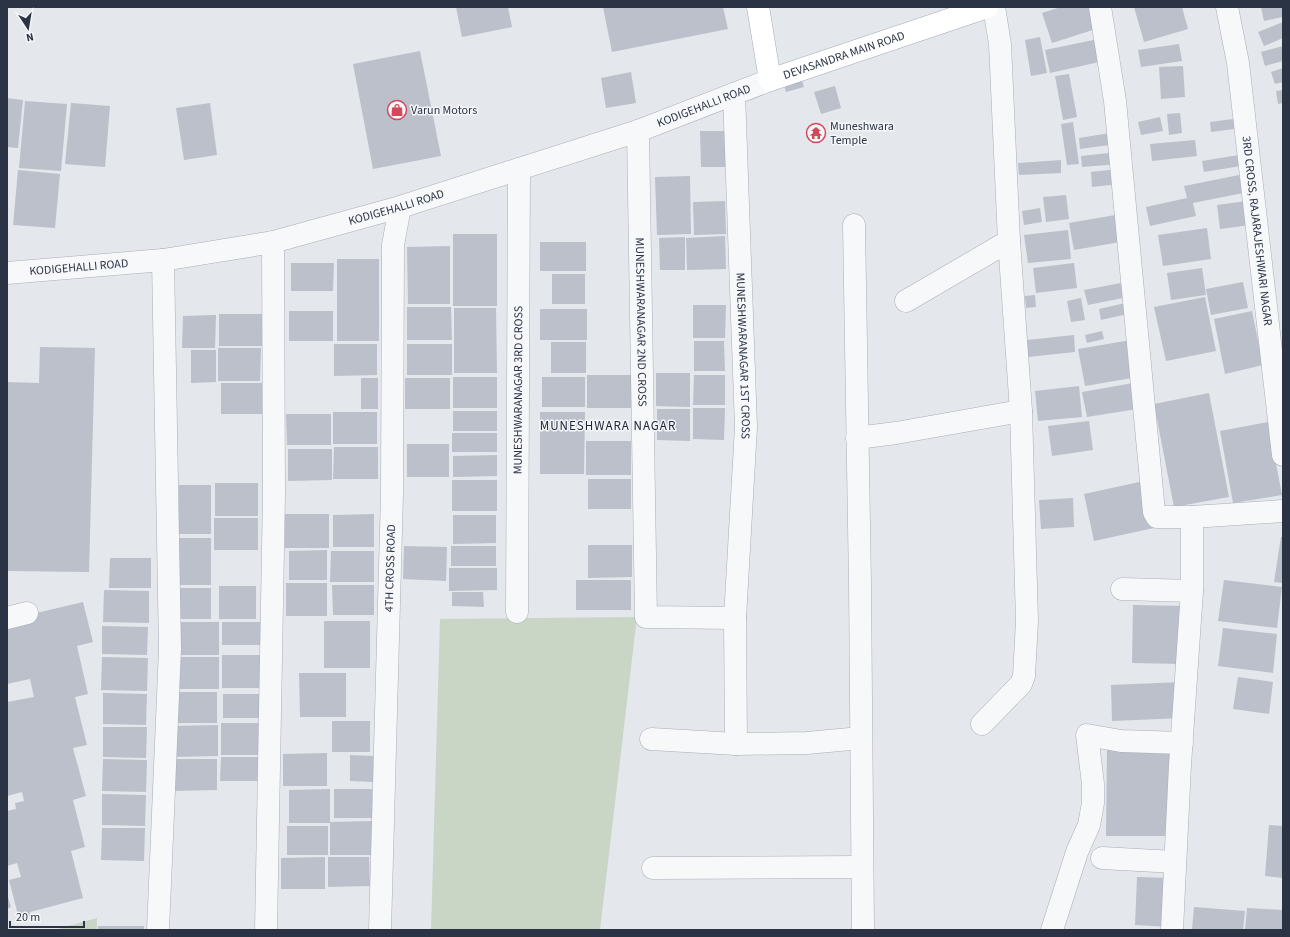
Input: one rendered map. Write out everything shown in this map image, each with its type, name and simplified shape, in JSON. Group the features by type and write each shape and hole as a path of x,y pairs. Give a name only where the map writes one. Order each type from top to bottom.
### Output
{"main road":[{"name":"DEVASANDRA MAIN ROAD","path":"758,7 770,75 987,7"}],"street":[{"path":"982,724 1021,684 1024,676 1027,621 1021,411 1009,241 1000,44 994,7"},
{"path":"1100,7 1115,101 1154,512 1156,517 1192,517 1283,511"},
{"name":"3RD CROSS, RAJARAJESHWARI NAGAR","path":"1227,7 1238,63 1283,454"},
{"name":"KODIGEHALLI ROAD","path":"7,273 163,260 273,242 400,207 638,131 734,94 770,75"},
{"name":"MUNESHWARANAGAR 1ST CROSS","path":"734,94 746,427 735,618 736,744"},
{"name":"MUNESHWARANAGAR 2ND CROSS","path":"638,131 646,617 735,618"},
{"name":"MUNESHWARANAGAR 3RD CROSS","path":"517,612 519,169"},
{"name":"4TH CROSS ROAD","path":"380,930 392,494 393,245 400,207"},
{"path":"854,225 860,592 863,930"},
{"path":"906,302 1009,241"},
{"path":"266,930 274,494 273,242"},
{"path":"158,930 170,649 163,260"},
{"path":"857,438 896,433 1021,411"},
{"path":"1172,930 1192,591 1192,517"},
{"path":"1122,589 1192,591"},
{"path":"1052,930 1077,852 1089,825 1093,803 1093,784 1087,735 1121,741 1182,743"},
{"path":"651,739 736,744 807,742 861,738"},
{"path":"1102,858 1176,862"},
{"path":"653,868 862,867"}],"green space":[{"path":"637,617 600,930 431,930 440,619"},
{"path":"97,918 97,930 54,930"}],"building":[{"path":"456,7 508,7 512,27 462,37"},
{"path":"603,7 723,7 728,29 612,52"},
{"path":"1061,7 1092,7 1099,28 1052,43 1042,13"},
{"path":"1134,7 1182,7 1188,29 1144,42"},
{"path":"1261,7 1283,7 1283,17 1264,21"},
{"path":"1283,22 1283,38 1264,46 1258,32"},
{"path":"1040,37 1047,73 1031,76 1025,40"},
{"path":"1103,38 1108,60 1050,73 1045,50"},
{"path":"1179,44 1182,61 1141,67 1138,50"},
{"path":"1283,46 1283,61 1265,66 1261,52"},
{"name":"Varun Motors","path":"420,51 441,156 373,169 353,64"},
{"path":"1183,66 1185,97 1161,99 1159,67"},
{"path":"1283,68 1283,82 1275,84 1271,72"},
{"path":"631,72 636,103 606,108 601,78"},
{"path":"1069,74 1077,117 1063,120 1055,76"},
{"path":"801,77 804,87 786,92 783,82"},
{"path":"835,86 841,108 821,114 814,92"},
{"path":"1283,90 1283,103 1278,104 1276,91"},
{"path":"7,98 23,100 18,148 7,147"},
{"path":"25,101 67,104 61,171 19,168"},
{"path":"71,103 110,106 105,167 65,164"},
{"path":"210,103 217,155 184,160 176,108"},
{"path":"1180,113 1182,133 1169,135 1167,114"},
{"path":"1160,117 1163,131 1141,135 1138,122"},
{"path":"1241,118 1242,128 1211,132 1210,122"},
{"path":"1073,122 1079,164 1067,165 1061,124"},
{"path":"700,131 726,131 727,167 701,167"},
{"path":"1116,132 1117,144 1080,149 1079,138"},
{"path":"1195,140 1197,156 1152,161 1150,144"},
{"path":"1118,152 1119,164 1082,167 1081,156"},
{"path":"1245,154 1247,165 1204,172 1202,161"},
{"path":"1061,160 1061,173 1019,175 1018,163"},
{"path":"1118,169 1119,184 1092,187 1091,172"},
{"path":"18,170 60,174 55,228 13,225"},
{"path":"1239,175 1243,193 1193,203 1196,216 1150,226 1146,207 1187,198 1184,186"},
{"path":"690,176 691,234 657,235 655,177"},
{"path":"1066,195 1069,219 1046,222 1043,197"},
{"path":"725,201 726,234 694,235 693,202"},
{"path":"1246,201 1250,225 1220,229 1217,205"},
{"path":"1040,208 1042,222 1024,225 1022,211"},
{"path":"1121,214 1126,241 1074,250 1069,223"},
{"path":"1207,228 1211,259 1163,266 1158,235"},
{"path":"1068,230 1071,259 1028,263 1024,235"},
{"path":"453,234 497,234 497,306 453,306"},
{"path":"725,236 726,269 687,270 686,238"},
{"path":"685,237 685,270 660,270 659,238"},
{"path":"540,242 586,242 586,271 540,271"},
{"path":"450,246 450,304 408,304 407,247"},
{"path":"337,259 379,259 379,341 337,341"},
{"path":"291,263 334,263 333,291 291,291"},
{"path":"1074,263 1077,288 1036,293 1033,268"},
{"path":"1202,268 1206,295 1171,300 1167,273"},
{"path":"552,274 585,274 585,304 552,304"},
{"path":"1126,282 1128,297 1088,305 1084,290"},
{"path":"1243,282 1248,308 1211,315 1206,289"},
{"path":"1035,295 1036,307 1026,308 1025,296"},
{"path":"1205,297 1216,351 1166,361 1154,307"},
{"path":"1081,298 1085,320 1071,322 1067,301"},
{"path":"1130,302 1132,313 1101,320 1099,309"},
{"path":"693,305 726,305 725,338 693,338"},
{"path":"407,307 451,307 452,340 407,340"},
{"path":"454,308 496,308 497,373 454,373"},
{"path":"540,309 587,309 587,340 540,340"},
{"path":"289,311 333,311 333,341 289,341"},
{"path":"1252,311 1263,365 1225,374 1214,319"},
{"path":"219,314 263,314 263,346 219,346"},
{"path":"216,315 215,348 182,348 183,316"},
{"path":"1102,331 1104,339 1087,343 1085,335"},
{"path":"1074,335 1075,352 1028,357 1027,340"},
{"path":"1131,340 1138,377 1085,386 1078,349"},
{"path":"694,341 724,341 725,371 694,371"},
{"path":"551,342 586,342 586,373 551,373"},
{"path":"334,344 377,344 377,375 334,376"},
{"path":"407,344 452,344 452,375 407,375"},
{"path":"40,347 95,348 89,572 7,571 7,382 39,383"},
{"path":"218,348 261,348 260,381 218,381"},
{"path":"191,350 216,350 216,382 191,383"},
{"path":"656,373 690,373 690,407 656,406"},
{"path":"587,375 631,375 631,408 587,408"},
{"path":"694,375 725,375 725,405 693,405"},
{"path":"453,377 497,377 497,408 453,408"},
{"path":"542,377 585,377 585,407 542,407"},
{"path":"361,378 378,378 378,409 361,409"},
{"path":"405,378 450,378 450,409 405,409"},
{"path":"1139,382 1143,408 1087,417 1082,392"},
{"path":"221,383 262,383 262,414 221,414"},
{"path":"1079,386 1082,417 1038,421 1035,391"},
{"path":"1209,393 1229,497 1174,507 1154,404"},
{"path":"693,408 725,408 724,440 693,439"},
{"path":"657,409 690,409 690,441 657,440"},
{"path":"453,411 497,411 497,431 453,431"},
{"path":"333,412 377,412 377,444 333,444"},
{"path":"540,412 585,412 584,474 540,474"},
{"path":"286,414 331,414 331,445 287,445"},
{"path":"1089,421 1093,450 1052,456 1048,426"},
{"path":"1268,422 1282,495 1233,503 1220,431"},
{"path":"452,433 497,433 497,452 452,452"},
{"path":"586,441 631,441 631,475 586,475"},
{"path":"407,444 449,444 449,477 407,477"},
{"path":"334,447 378,447 378,479 333,479"},
{"path":"288,449 332,449 332,480 288,481"},
{"path":"497,455 497,476 453,477 453,456"},
{"path":"588,479 631,479 631,509 588,509"},
{"path":"452,480 497,480 497,511 452,511"},
{"path":"1144,481 1154,528 1094,541 1084,494"},
{"path":"215,483 258,483 258,516 215,516"},
{"path":"179,485 211,485 211,534 179,534"},
{"path":"1073,498 1074,527 1041,529 1039,500"},
{"path":"285,514 329,514 329,548 285,548"},
{"path":"374,514 374,547 333,547 333,515"},
{"path":"453,515 496,515 496,543 453,544"},
{"path":"214,518 258,518 258,550 214,550"},
{"path":"1281,537 1283,537 1283,583 1274,582"},
{"path":"178,538 211,538 211,585 178,585"},
{"path":"588,545 632,545 632,577 588,578"},
{"path":"404,546 447,547 446,581 403,579"},
{"path":"451,546 496,546 496,566 451,566"},
{"path":"327,550 327,580 289,580 289,551"},
{"path":"331,551 374,551 374,582 330,582"},
{"path":"110,558 151,558 151,588 109,588"},
{"path":"449,568 497,568 497,590 449,591"},
{"path":"576,580 631,580 631,610 576,610"},
{"path":"1224,580 1282,587 1277,628 1218,621"},
{"path":"286,583 327,583 327,616 286,616"},
{"path":"332,585 374,585 374,615 333,615"},
{"path":"219,586 256,586 256,619 219,619"},
{"path":"178,588 211,588 211,619 178,619"},
{"path":"104,590 149,591 149,623 103,622"},
{"path":"452,592 483,592 484,607 452,606"},
{"path":"83,602 93,642 77,646 88,694 75,697 87,745 73,748 86,796 73,800 85,847 71,851 83,898 30,912 31,916 19,919 9,880 21,877 17,863 7,866 7,811 16,809 15,803 24,801 22,792 7,796 7,702 34,697 30,679 7,684 7,628 11,619"},
{"path":"1133,605 1184,606 1183,664 1132,663"},
{"path":"324,621 370,621 370,668 324,668"},
{"path":"175,622 219,622 219,655 175,655"},
{"path":"222,622 265,622 265,645 222,645"},
{"path":"102,626 148,627 147,655 102,654"},
{"path":"1223,628 1277,634 1273,673 1218,666"},
{"path":"222,655 266,655 265,688 222,688"},
{"path":"102,657 148,658 147,691 101,690"},
{"path":"173,657 219,657 219,689 173,689"},
{"path":"299,673 346,673 346,717 300,717"},
{"path":"1238,677 1273,682 1269,714 1233,709"},
{"path":"1182,682 1183,718 1112,721 1111,685"},
{"path":"173,692 217,692 217,723 173,723"},
{"path":"103,693 147,694 146,725 103,724"},
{"path":"223,694 259,694 259,718 223,718"},
{"path":"332,721 370,721 370,752 332,752"},
{"path":"221,723 263,723 263,755 221,755"},
{"path":"218,725 218,756 173,757 173,726"},
{"path":"103,727 147,727 146,758 103,757"},
{"path":"1107,748 1172,749 1170,836 1106,836"},
{"path":"327,753 327,786 283,786 283,754"},
{"path":"350,755 373,756 373,782 350,781"},
{"path":"221,757 264,757 264,781 220,781"},
{"path":"103,759 147,760 146,792 102,791"},
{"path":"172,759 217,759 217,790 172,791"},
{"path":"330,789 330,823 289,823 289,790"},
{"path":"334,789 372,789 372,818 334,818"},
{"path":"102,794 146,795 145,826 102,825"},
{"path":"372,821 372,855 330,855 330,822"},
{"path":"1269,825 1283,826 1283,878 1265,876"},
{"path":"287,826 328,826 328,855 287,855"},
{"path":"102,828 145,828 144,861 101,860"},
{"path":"325,857 325,889 281,889 281,858"},
{"path":"328,857 369,857 370,886 328,887"},
{"path":"1137,877 1173,878 1171,927 1135,925"},
{"path":"7,894 11,907 7,909"},
{"path":"1194,907 1245,911 1243,930 1192,930"},
{"path":"1247,908 1283,910 1283,930 1245,930"},
{"path":"98,926 144,926 144,930 98,930"}],"place":[{"name":"Varun Motors","path":"397,110"},
{"name":"Muneshwara Temple","path":"816,133"}],"district":[{"name":"MUNESHWARA NAGAR","path":"608,426"}]}
